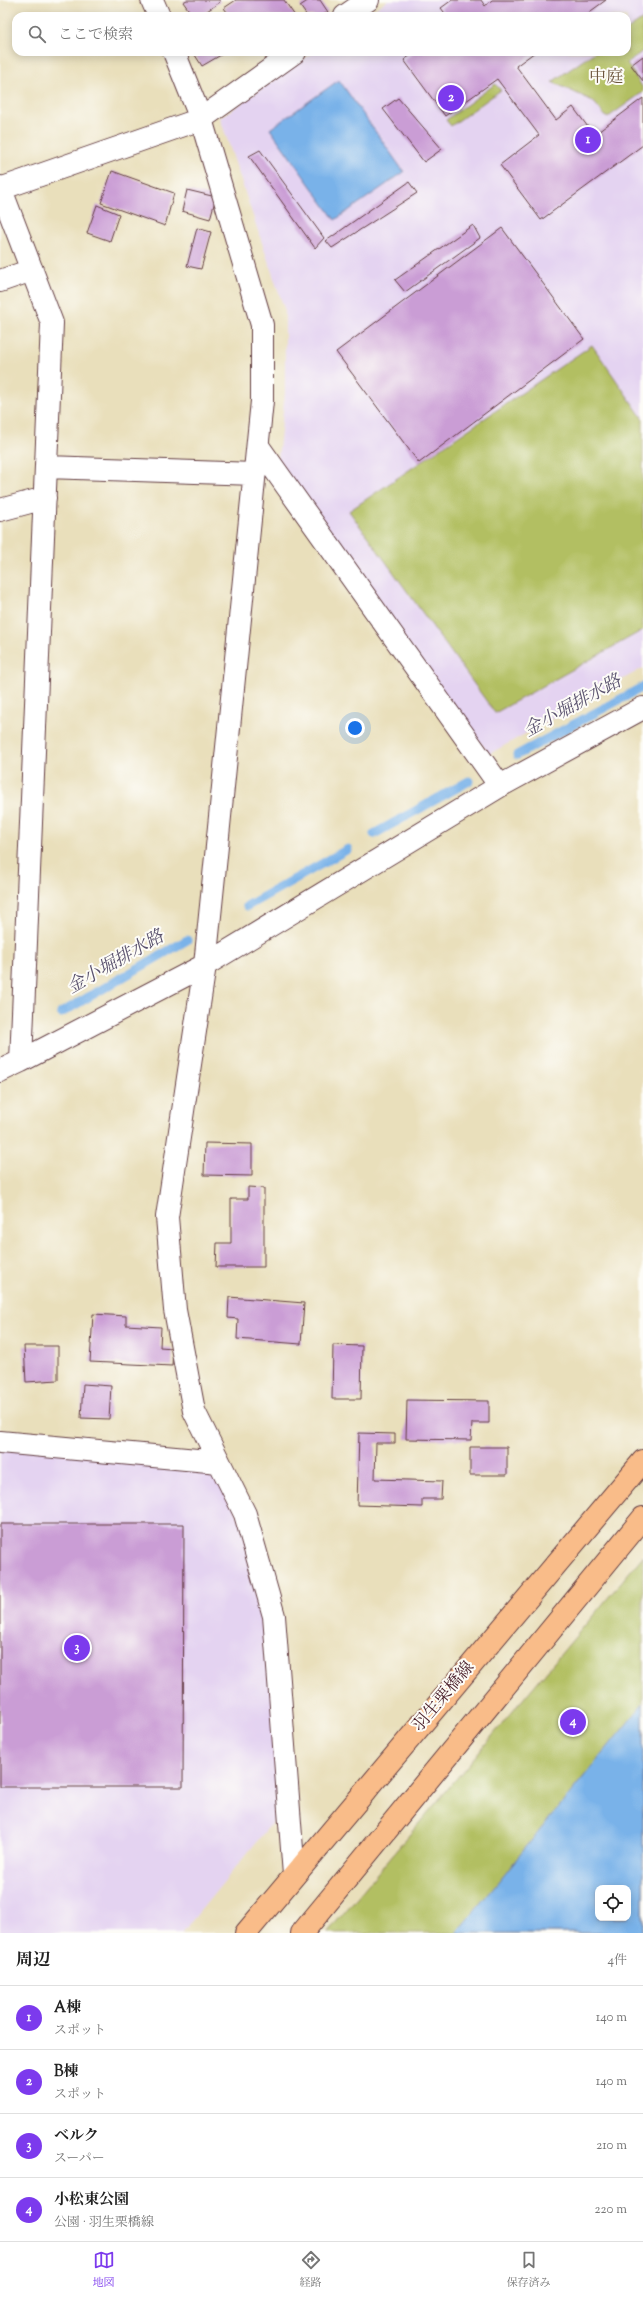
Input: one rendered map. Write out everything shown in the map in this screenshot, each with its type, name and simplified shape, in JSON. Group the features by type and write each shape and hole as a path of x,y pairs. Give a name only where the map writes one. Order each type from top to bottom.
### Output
{"main road":[{"name":"羽生栗橋線","path":"246,1933 643,1461"},
{"path":"302,1933 643,1518"}],"street":[{"path":"152,0 157,12"},
{"path":"351,12 368,0"},
{"path":"176,56 201,118 262,324 262,401 205,965 167,1217 175,1310 194,1411 245,1514 274,1616 294,1875"},
{"path":"21,1060 52,324 0,188 201,118 288,56"},
{"path":"0,281 32,270"},
{"path":"258,446 500,786"},
{"path":"46,467 255,474"},
{"path":"0,510 45,498"},
{"path":"0,1071 205,965 500,786 643,708"},
{"path":"0,1442 219,1462"}],"shaded area":[{"path":"388,0 643,0 643,668 489,754 276,477 285,393 285,311 220,118 308,56 631,56 631,12 371,12"},
{"path":"0,1447 219,1462 274,1616 289,1802 182,1933 0,1933"}],"green space":[{"name":"中庭","path":"643,19 643,51 627,63 643,88 643,92 607,118 593,101 552,82 589,56 631,56 631,27"},
{"path":"495,84 501,90 451,126 446,120"},
{"path":"592,345 643,419 643,630 495,713 349,511"},
{"path":"643,1556 643,1933 327,1933"}],"water":[{"path":"339,80 404,172 335,220 270,129"},
{"path":"643,1704 643,1933 456,1933"}],"building":[{"path":"187,0 219,0 220,2 206,12 190,12 183,2"},
{"path":"236,0 284,0 292,12 227,12 224,8"},
{"path":"309,0 320,0 328,12 304,12 300,6"},
{"path":"452,0 481,0 485,6 492,0 606,0 590,12 444,12 441,8"},
{"path":"196,56 219,56 202,66"},
{"path":"410,56 530,56 516,66 556,120 573,107 594,135 643,98 643,145 541,220 500,165 539,135 497,79 445,116 404,60"},
{"path":"643,56 643,81 631,65"},
{"path":"398,98 442,149 424,162 383,109"},
{"path":"260,150 324,238 315,248 249,156"},
{"path":"112,171 174,193 165,226 101,203"},
{"path":"409,182 417,193 332,248 326,241"},
{"path":"187,190 216,197 210,219 182,211"},
{"path":"97,205 119,214 110,241 87,233"},
{"path":"473,225 480,238 405,292 395,280"},
{"path":"197,228 211,232 201,269 187,266"},
{"path":"502,228 584,339 419,463 336,352"},
{"path":"205,1143 252,1144 252,1176 204,1175"},
{"path":"248,1187 264,1188 264,1267 216,1267 217,1243 231,1243 231,1199 248,1199"},
{"path":"229,1297 304,1303 301,1344 237,1339 238,1319 228,1318"},
{"path":"93,1314 126,1316 126,1325 161,1327 160,1347 173,1348 172,1366 90,1362"},
{"path":"333,1345 362,1346 361,1399 332,1399"},
{"path":"24,1346 58,1346 58,1380 26,1382"},
{"path":"83,1384 111,1386 109,1419 81,1418"},
{"path":"407,1400 489,1401 489,1423 472,1423 471,1440 406,1439"},
{"path":"359,1433 395,1434 395,1443 376,1443 375,1479 442,1481 441,1499 422,1499 422,1507 357,1505"},
{"path":"470,1447 507,1447 507,1475 470,1475"},
{"path":"0,1524 184,1524 183,1787 0,1787"}],"waterway":[{"name":"金小堀排水路","path":"517,755 643,687"},
{"name":"金小堀排水路","path":"374,834 469,781"},
{"name":"金小堀排水路","path":"247,906 348,849"},
{"name":"金小堀排水路","path":"61,1013 187,940"}],"place":[{"name":"B棟","path":"451,98"},
{"name":"A棟","path":"588,140"},
{"name":"ベルク","path":"77,1648"},
{"name":"小松東公園","path":"573,1722"}]}
